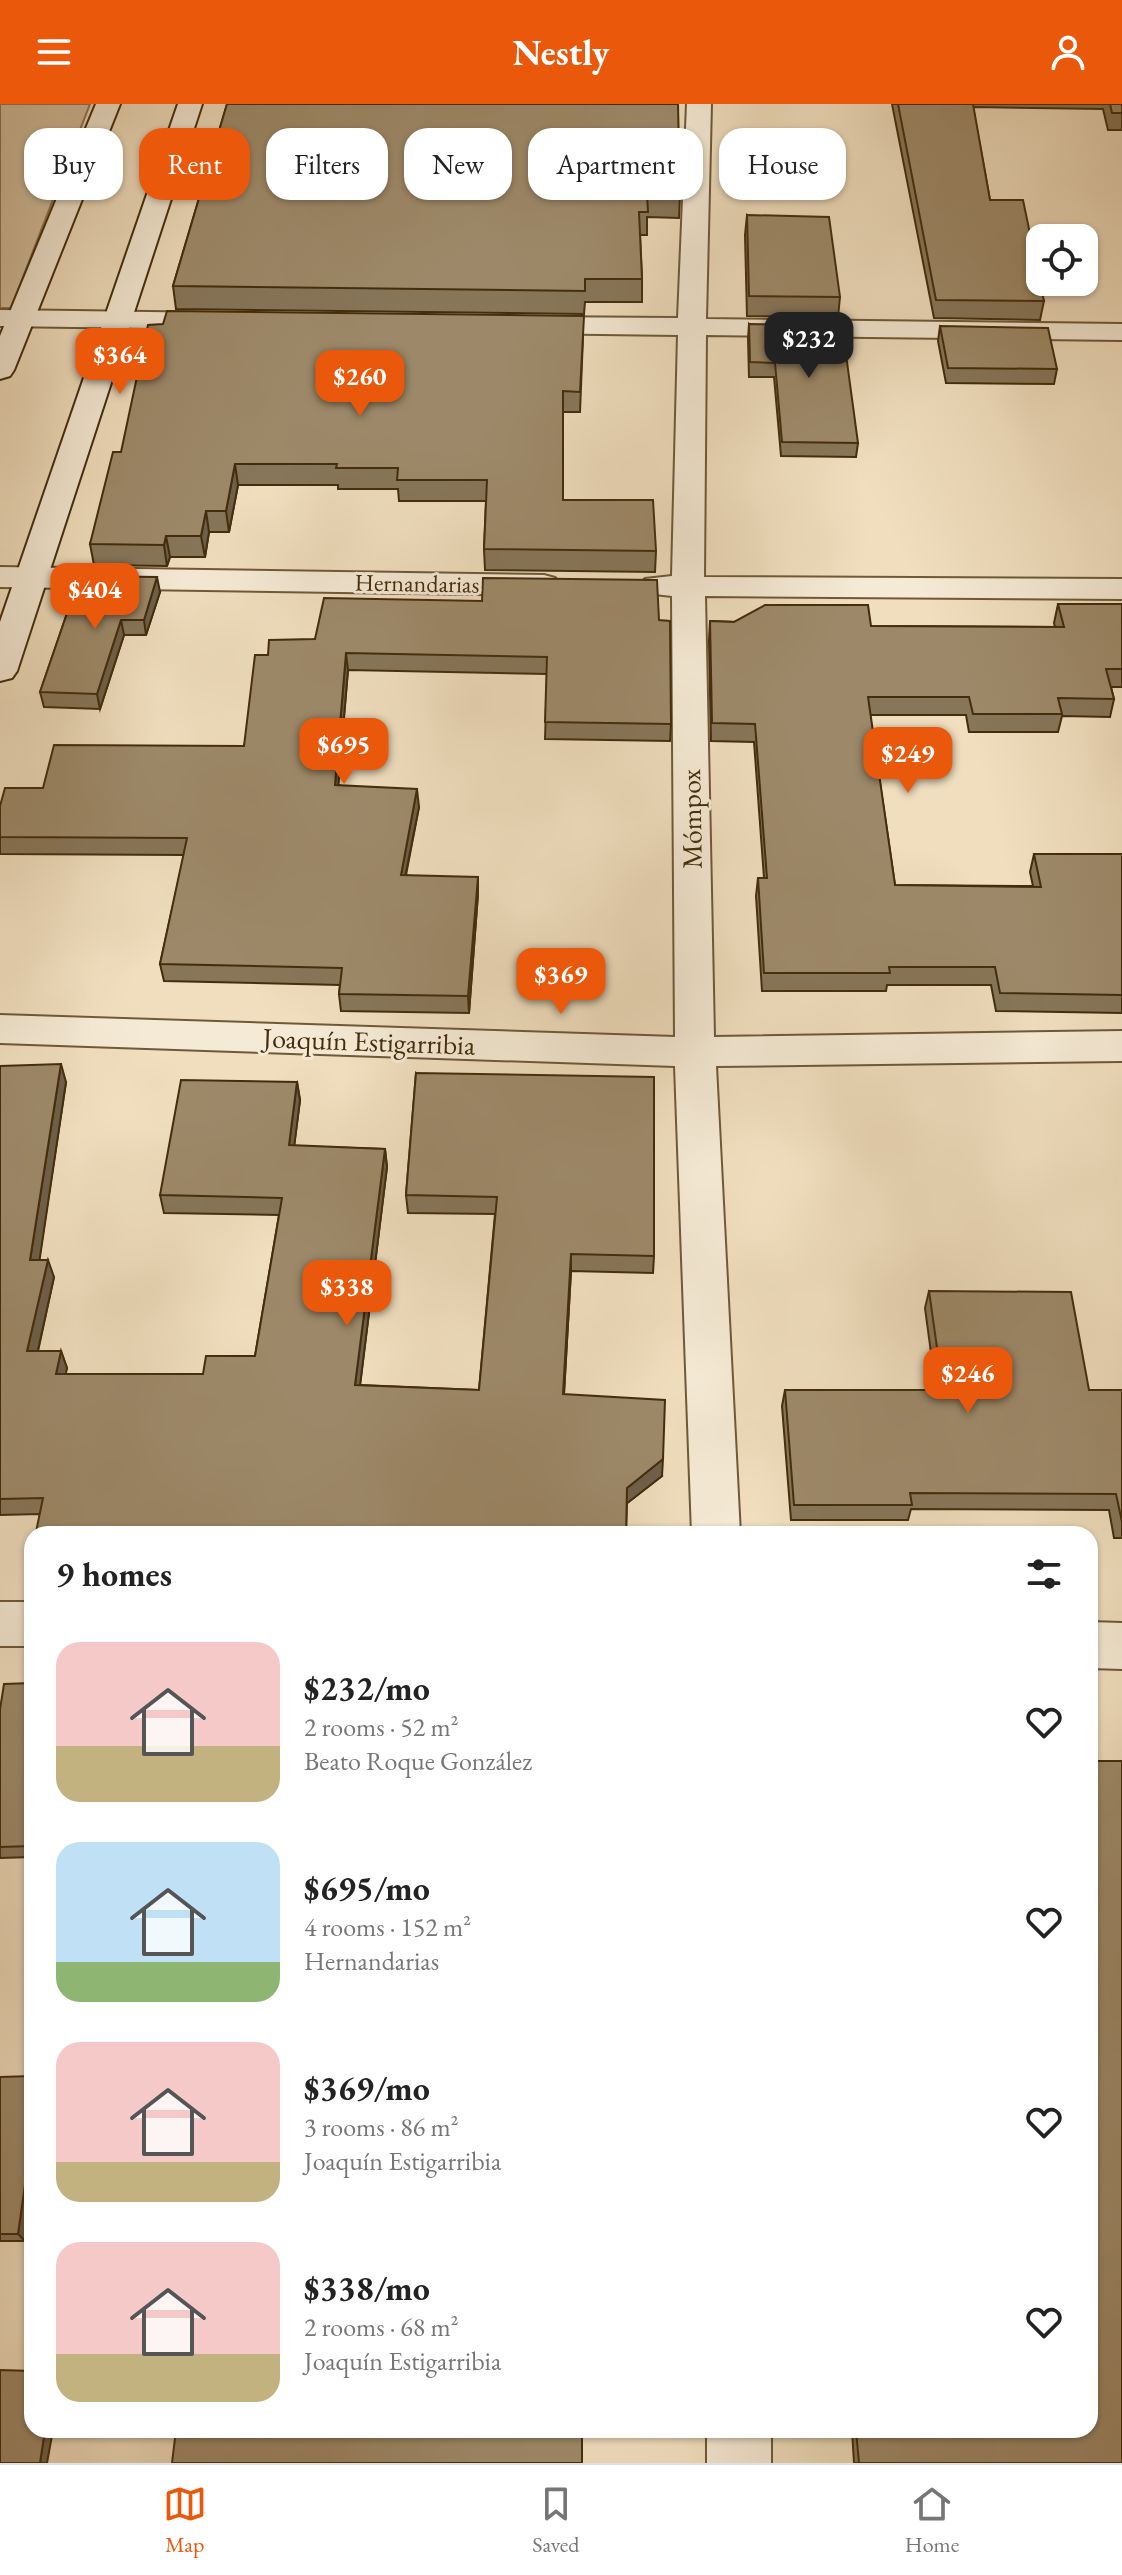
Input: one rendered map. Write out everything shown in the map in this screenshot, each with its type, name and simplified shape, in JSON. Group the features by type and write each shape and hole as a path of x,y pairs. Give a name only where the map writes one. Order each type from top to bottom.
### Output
{"street":[{"path":"0,370 10,318 108,104"},
{"path":"0,671 16,578 117,320 190,104"},
{"name":"Mómpox","path":"699,104 690,327 687,587 695,1052 716,1526"},
{"path":"10,318 245,322"},
{"path":"499,325 1122,332"},
{"name":"Hernandarias","path":"16,578 575,585"},
{"path":"623,586 1122,589"},
{"name":"Joaquín Estigarribia","path":"0,1029 695,1052 1122,1046"},
{"path":"0,1624 24,1624"},
{"path":"1098,1645 1122,1646"},
{"path":"739,2438 739,2463"}],"shaded area":[{"path":"0,104 90,104 81,128 24,128 24,200 53,200 11,308 0,308"}],"building":[{"path":"227,104 678,104 679,128 528,128 528,200 647,200 648,212 639,212 642,279 585,279 585,291 173,286 199,200 250,200 250,128 220,128"},
{"path":"898,104 973,104 990,200 1023,200 1028,224 1026,296 1043,296 1044,301 936,300"},
{"path":"1110,104 1122,104 1122,113 1112,113"},
{"path":"747,215 829,217 840,297 749,296"},
{"path":"167,311 584,316 580,392 563,391 563,500 653,500 656,551 484,549 487,480 397,480 398,468 336,468 337,464 235,464 226,511 206,511 201,536 166,536 164,545 90,544 113,452 121,452 148,325 163,324"},
{"path":"749,324 842,325 858,443 782,442 775,363 750,362"},
{"path":"940,326 1048,328 1057,369 948,368"},
{"path":"85,576 157,577 144,620 121,620 97,694 40,692 74,593 80,594"},
{"path":"483,578 657,580 659,620 670,621 671,724 545,722 547,657 346,653 335,785 417,789 401,875 478,877 468,996 339,994 342,968 160,964 187,838 0,837 0,806 5,788 43,788 54,745 244,746 255,655 268,655 269,640 315,639 324,598 482,601"},
{"path":"1058,604 1122,604 1122,669 1106,669 1114,699 1058,698 1062,714 973,714 969,697 868,697 895,885 1041,887 1034,854 1122,854 1122,995 1000,993 995,967 889,967 890,973 764,973 758,878 767,878 755,724 712,723 710,621 734,622 765,605 868,605 871,626 1064,627"},
{"path":"61,1064 30,1260 48,1260 27,1351 61,1351 56,1374 203,1374 206,1356 255,1356 282,1198 160,1195 181,1080 297,1082 289,1145 385,1149 355,1385 479,1390 497,1197 406,1195 416,1073 654,1077 654,1256 571,1254 563,1394 665,1400 663,1459 627,1488 626,1526 37,1526 43,1498 0,1499 0,1066"},
{"path":"929,1291 1071,1292 1089,1390 1122,1390 1122,1522 1116,1494 910,1493 912,1505 794,1505 785,1390 943,1390"},
{"path":"24,1683 24,1846 0,1847 0,1709 4,1684"},
{"path":"1098,1761 1122,1761 1122,2463 859,2463 857,2438 1098,2438"},
{"path":"24,2076 24,2192 18,2234 0,2234 0,2077"},
{"path":"0,2370 24,2371 24,2438 44,2438 40,2463 0,2463"},
{"path":"175,2438 582,2438 582,2463 172,2463"}]}
